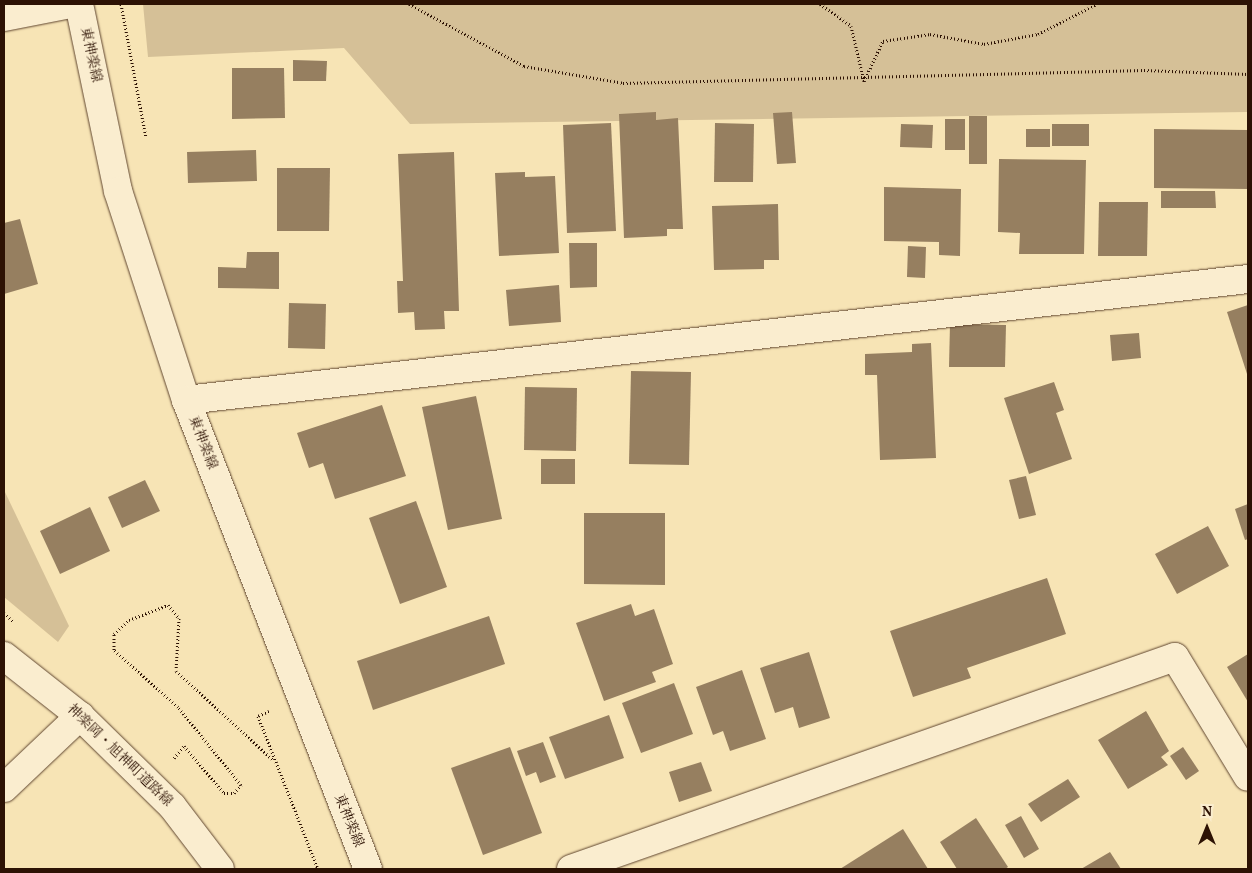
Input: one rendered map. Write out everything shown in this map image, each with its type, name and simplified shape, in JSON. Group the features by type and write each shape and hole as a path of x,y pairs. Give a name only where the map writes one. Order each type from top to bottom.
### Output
{"street":[{"path":"4,17 71,4"},
{"name":"東神楽線","path":"80,4 118,192 186,400 368,869"},
{"path":"186,400 1248,279"},
{"name":"神楽岡・旭神町道路線","path":"4,656 80,716 172,806 220,869"},
{"path":"571,869 1175,657 1248,777"},
{"path":"4,788 80,716"}],"path":[{"path":"121,4 148,147"},
{"path":"409,4 524,66 623,83 864,80 1144,70 1248,74"},
{"path":"820,4 851,26 864,80"},
{"path":"864,80 883,41 930,34 984,44 1038,34 1097,4"},
{"path":"165,753 172,760 184,746 224,793 234,793 241,785 178,707 114,650 114,634 129,620 168,605 179,618 176,671 273,760"},
{"path":"4,613 19,626"},
{"path":"258,716 273,760 318,869"}],"shaded area":[{"path":"143,4 1248,4 1248,112 410,124 344,48 148,57"},
{"path":"4,490 69,626 58,642 4,597"}],"building":[{"path":"293,60 327,61 326,81 293,81"},
{"path":"232,68 284,68 285,118 232,119"},
{"path":"656,112 656,120 678,118 683,229 667,229 667,236 624,238 619,114"},
{"path":"792,112 796,163 777,164 773,113"},
{"path":"969,116 987,116 987,164 969,164"},
{"path":"945,119 965,119 965,150 945,150"},
{"path":"611,123 616,231 567,233 563,125"},
{"path":"715,123 754,124 753,182 714,182"},
{"path":"901,124 933,125 932,148 900,147"},
{"path":"1052,124 1089,124 1089,146 1052,146"},
{"path":"1026,129 1050,129 1050,147 1026,147"},
{"path":"1154,129 1248,130 1248,189 1154,188"},
{"path":"256,150 257,181 188,183 187,152"},
{"path":"454,152 459,311 444,311 445,329 415,330 414,312 398,313 397,281 403,281 398,154"},
{"path":"999,159 1086,160 1084,254 1019,254 1020,233 998,232"},
{"path":"277,168 330,168 329,231 277,231"},
{"path":"525,172 525,177 555,176 559,253 499,256 495,173"},
{"path":"884,187 961,189 960,256 939,255 939,242 884,241"},
{"path":"1161,191 1215,191 1216,208 1161,208"},
{"path":"1099,202 1148,202 1147,256 1098,256"},
{"path":"778,204 779,260 764,260 764,269 714,270 712,206"},
{"path":"20,219 38,284 4,294 4,223"},
{"path":"569,243 597,243 597,287 570,288"},
{"path":"908,246 926,247 925,278 907,277"},
{"path":"247,252 279,252 279,289 218,288 218,267 246,268"},
{"path":"559,285 561,322 509,326 506,290"},
{"path":"289,303 326,304 325,349 288,348"},
{"path":"1248,305 1248,377 1227,312"},
{"path":"950,324 1006,325 1005,367 949,367"},
{"path":"1139,333 1141,358 1112,361 1110,335"},
{"path":"931,343 936,458 880,460 877,375 865,375 865,354 912,352 912,344"},
{"path":"631,371 691,372 689,465 629,464"},
{"path":"1054,382 1064,410 1056,413 1072,459 1029,474 1004,398"},
{"path":"525,387 577,388 576,451 524,450"},
{"path":"476,396 502,519 448,530 422,407"},
{"path":"382,405 406,476 335,499 323,463 309,468 297,433"},
{"path":"541,459 575,459 575,484 541,484"},
{"path":"1026,476 1036,515 1019,519 1009,480"},
{"path":"145,480 160,511 122,528 108,497"},
{"path":"416,501 447,587 400,604 369,518"},
{"path":"1248,504 1248,539 1245,540 1235,509"},
{"path":"90,507 110,551 60,574 40,531"},
{"path":"584,513 665,513 665,585 584,584"},
{"path":"1208,526 1229,566 1177,594 1155,554"},
{"path":"1047,578 1066,634 967,668 971,678 913,697 890,631"},
{"path":"631,604 635,616 654,609 673,664 652,672 656,682 604,701 576,623"},
{"path":"489,616 505,664 373,710 357,661"},
{"path":"809,652 830,718 799,728 793,707 775,713 760,668"},
{"path":"1248,654 1248,702 1227,667"},
{"path":"742,670 766,739 730,751 723,731 713,735 696,687"},
{"path":"674,683 693,734 641,753 622,703"},
{"path":"1146,711 1169,751 1161,757 1168,765 1128,789 1098,740"},
{"path":"609,715 624,758 565,779 549,737"},
{"path":"543,742 556,777 540,783 536,772 526,776 517,751"},
{"path":"510,747 542,833 483,855 451,768"},
{"path":"1183,747 1199,771 1186,780 1170,756"},
{"path":"701,762 712,791 679,802 669,772"},
{"path":"1068,779 1080,797 1041,822 1028,804"},
{"path":"1021,816 1039,849 1024,858 1005,825"},
{"path":"976,818 1008,867 1005,869 957,869 940,842"},
{"path":"903,829 928,869 840,869"},
{"path":"1110,852 1121,869 1081,869"}]}
